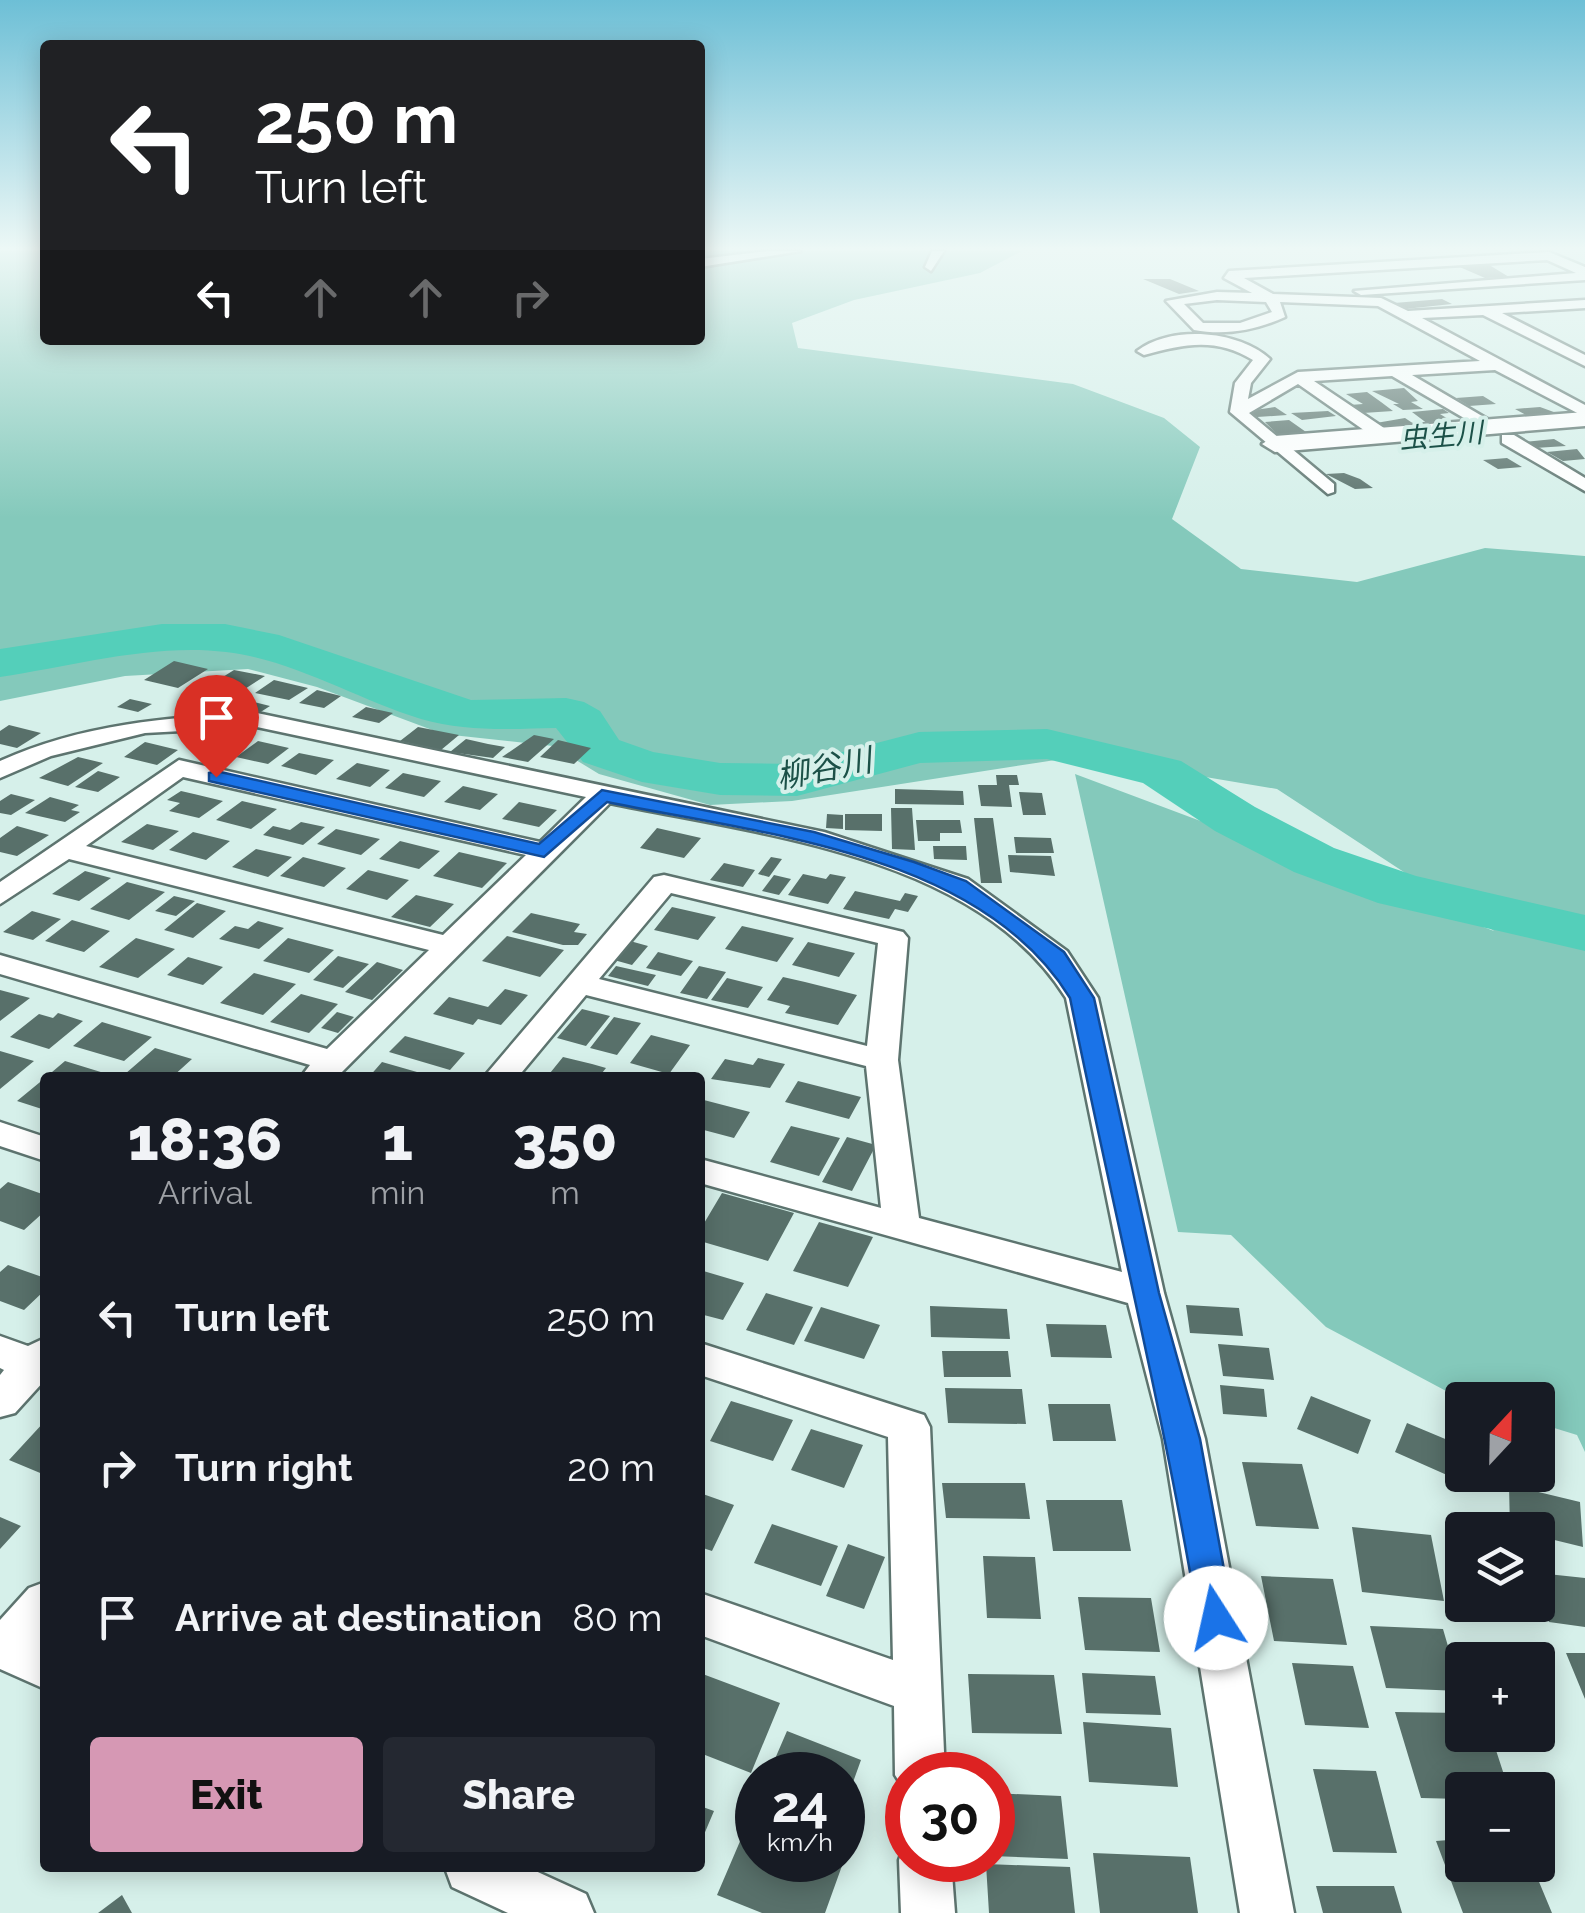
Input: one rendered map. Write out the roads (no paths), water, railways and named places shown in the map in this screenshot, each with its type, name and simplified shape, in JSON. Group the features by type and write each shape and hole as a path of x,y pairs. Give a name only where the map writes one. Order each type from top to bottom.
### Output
{"street":[{"path":"1144,351 1169,340"},
{"path":"1203,340 1248,350 1262,359 1244,383 1238,412"},
{"path":"1453,340 1585,416"},
{"path":"1544,340 1585,361"},
{"path":"1238,412 1298,377 1498,365"},
{"path":"1392,370 1585,486"},
{"path":"1298,377 1384,436"},
{"path":"1238,412 1328,488"},
{"path":"1282,450 1498,433 1585,416"},
{"path":"1282,450 1384,436 1585,433"},
{"path":"0,770 60,746 145,726 256,720 814,838 958,885 1056,957 1082,998 1145,1293 1184,1439 1267,1913"},
{"path":"0,894 180,768 544,851"},
{"path":"0,964 324,1069 602,796"},
{"path":"64,849 450,946"},
{"path":"504,1072 664,884 893,938 882,1060 902,1229"},
{"path":"580,984 882,1060"},
{"path":"0,1134 40,1147"},
{"path":"705,1172 1145,1293"},
{"path":"0,1401 26,1357"},
{"path":"705,1361 909,1427 919,1752"},
{"path":"17,1654 40,1611"},
{"path":"705,1616 915,1691"},
{"path":"479,1872 567,1913"},
{"path":"926,1882 928,1913"}],"waterway":[{"name":"柳谷川","path":"0,663 162,638 225,638 279,649 437,708 471,715 566,713 582,722 601,751 642,766 720,779 797,780 919,748 1047,744 1162,772 1235,819 1314,860 1399,890 1585,933"}],"water label":[{"name":"虫生川","path":"1441,436"}]}
